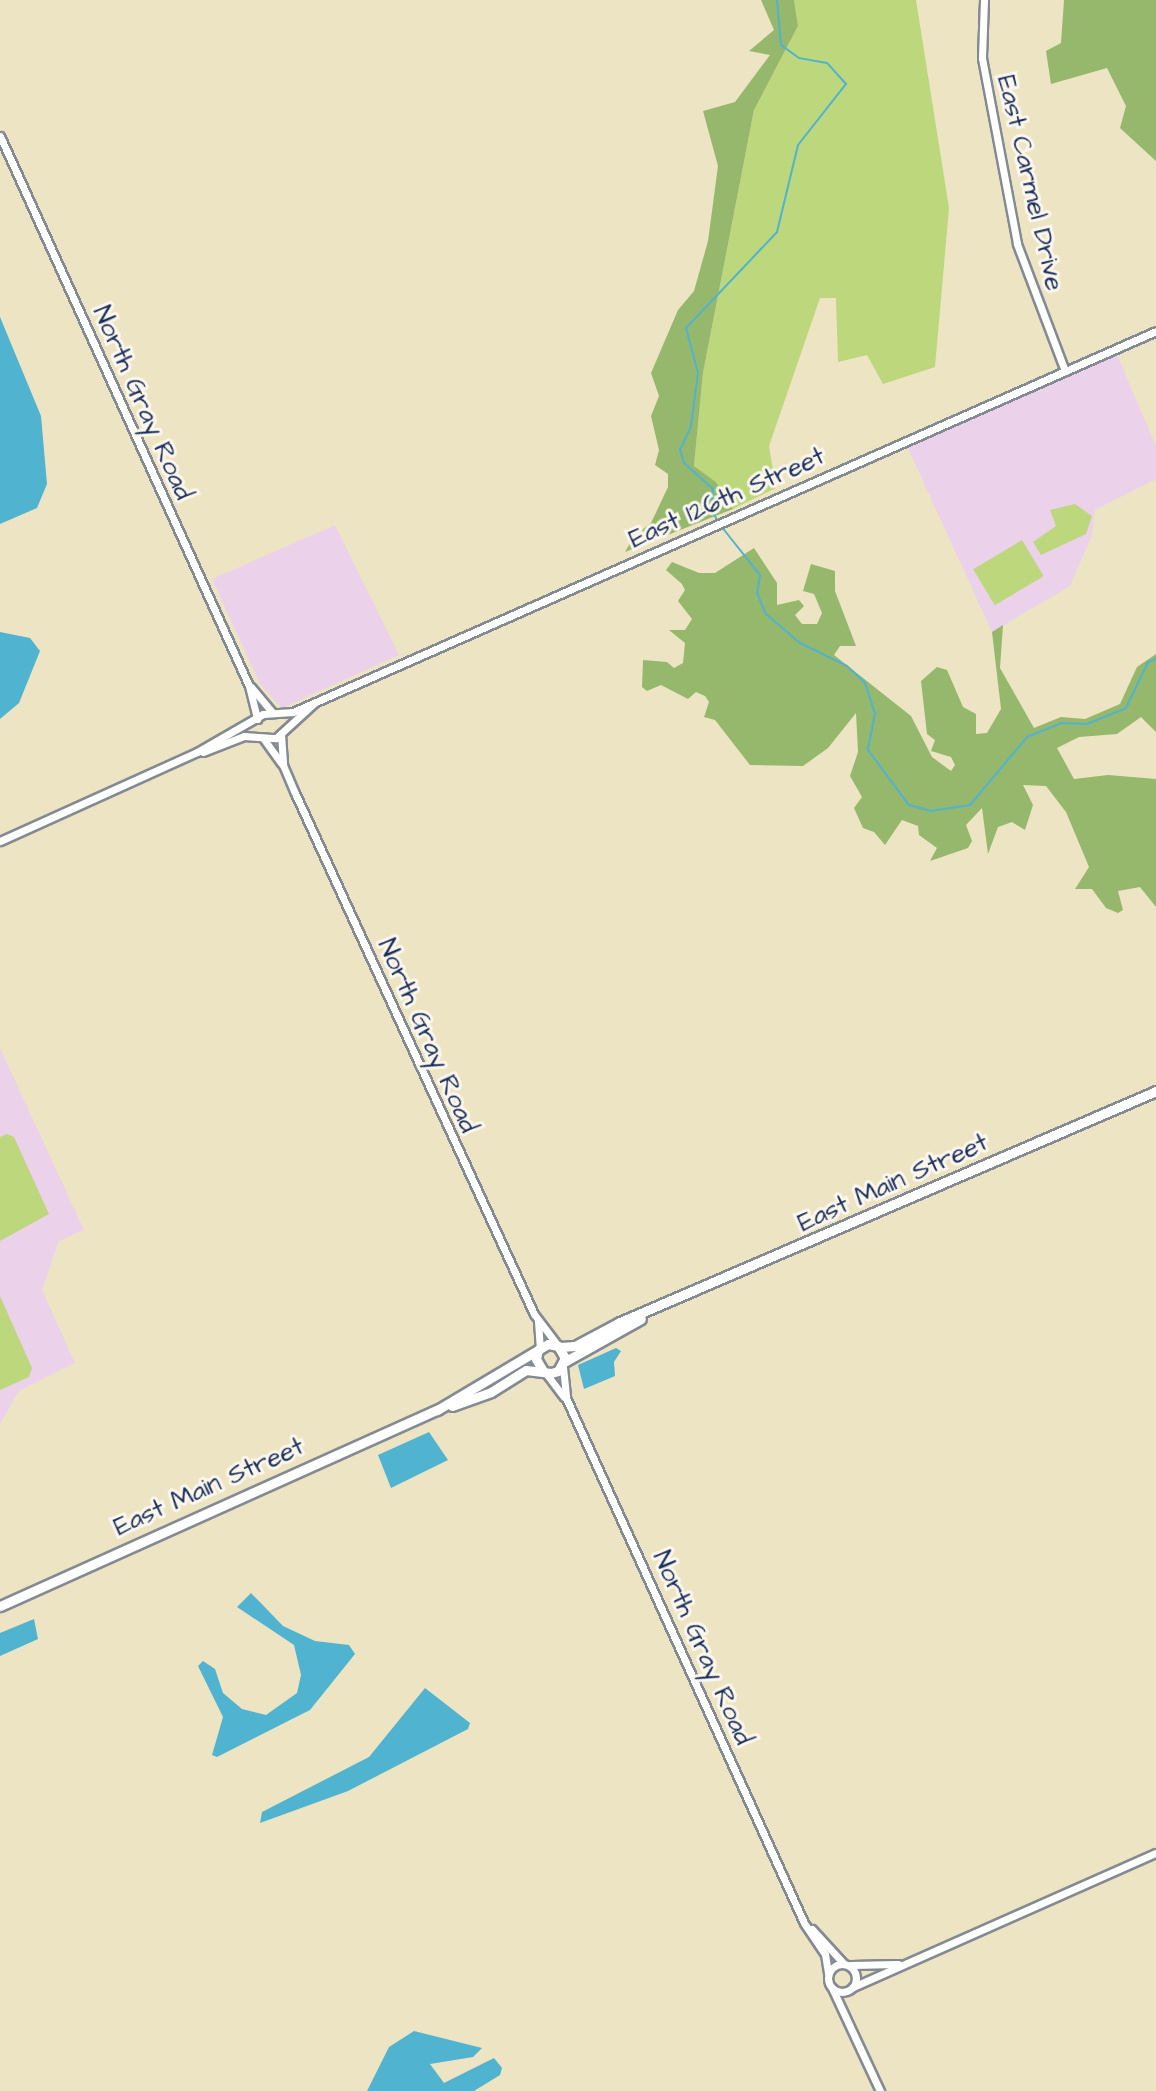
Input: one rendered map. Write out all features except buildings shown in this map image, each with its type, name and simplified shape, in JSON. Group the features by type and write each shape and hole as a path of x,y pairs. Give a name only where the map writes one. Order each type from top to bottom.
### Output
{"main road":[{"name":"East Main Street","path":"437,1410 539,1349 575,1346 620,1322 647,1314 1156,1091"},
{"name":"East Main Street","path":"0,1606 437,1410 486,1394 526,1370 544,1371 564,1364 647,1314"},
{"path":"559,1347 564,1364"},
{"path":"539,1349 536,1359 544,1371"}],"street":[{"name":"East Carmel Drive","path":"984,0 982,58 1017,244 1065,371"},
{"name":"North Gray Road","path":"0,136 249,686 262,738 283,765 538,1321 559,1347"},
{"name":"East 126th Street","path":"257,719 273,713 289,713 314,703 1156,331"},
{"name":"North Gray Road","path":"249,686 282,722 283,765"},
{"name":"East 126th Street","path":"281,734 314,703"},
{"path":"0,841 197,752 257,719"},
{"path":"197,752 244,736 262,738 281,734"},
{"name":"North Gray Road","path":"538,1321 539,1349"},
{"name":"North Gray Road","path":"564,1364 566,1398"},
{"name":"North Gray Road","path":"544,1371 566,1398 801,1914 825,1954 832,1988"},
{"path":"880,2091 832,1988 851,1988 1156,1853"},
{"name":"North Gray Road","path":"801,1914 846,1964"},
{"path":"828,1973 846,1964 879,1968 911,1961"},
{"path":"846,1964 856,1975 846,2015"}],"shaded area":[{"path":"1116,352 1156,446 1156,479 1095,510 1092,535 1070,586 992,632 906,444"},
{"path":"335,525 399,655 282,708 260,684 212,579"},
{"path":"0,1048 84,1230 59,1241 42,1290 75,1363 19,1391 0,1424"}],"green space":[{"path":"761,0 794,0 798,26 754,110 703,373 694,466 716,482 733,509 625,552 634,536 651,523 668,487 668,474 655,465 659,450 651,416 659,396 651,373 678,310 694,291 708,241 718,166 703,111 735,102 770,55 749,51 774,30"},
{"path":"794,0 916,0 949,208 935,367 883,384 867,355 838,362 836,298 820,298 769,446 776,488 733,509 716,482 694,466 703,373 754,110 798,26"},
{"path":"1064,0 1156,0 1156,161 1120,128 1126,106 1107,68 1051,84 1046,51 1061,43"},
{"path":"1075,504 1092,516 1086,534 1041,555 1033,542 1056,526 1050,510"},
{"path":"1022,540 1044,576 995,605 973,569"},
{"path":"754,548 777,583 777,605 799,600 804,606 795,615 802,624 817,624 822,613 814,594 803,591 811,564 835,571 835,591 856,646 840,646 834,655 911,716 932,757 951,771 955,765 951,757 931,751 935,740 927,734 921,681 937,667 947,670 963,707 976,714 976,734 987,733 1001,709 992,632 1003,625 1000,668 1034,728 1061,717 1085,719 1120,704 1137,667 1156,654 1156,732 1141,717 1117,734 1079,737 1057,748 1074,779 1108,775 1156,779 1156,907 1140,887 1118,891 1123,910 1118,913 1106,908 1092,889 1075,889 1089,867 1066,812 1046,786 1023,785 1033,805 1025,830 1012,822 998,827 988,854 982,808 966,825 972,841 968,848 930,861 937,848 919,835 918,826 902,820 885,845 874,832 863,828 854,808 862,797 850,776 858,752 856,713 828,748 803,766 750,765 715,720 704,717 709,702 705,696 696,692 688,699 661,685 647,691 642,687 643,660 667,662 674,668 683,663 685,643 669,630 685,630 692,619 678,601 685,590 682,584 666,570 672,562 699,573 715,573"},
{"path":"7,1134 14,1137 49,1214 0,1241 0,1137"},
{"path":"0,1296 32,1368 29,1377 0,1390"}],"water":[{"path":"0,317 41,416 47,484 37,508 0,524"},
{"path":"0,632 30,638 40,651 19,703 0,719"},
{"path":"616,1348 621,1351 614,1362 615,1376 584,1389 578,1365"},
{"path":"429,1432 448,1460 391,1488 378,1455"},
{"path":"251,1593 283,1626 315,1641 349,1645 355,1654 310,1710 217,1757 212,1755 223,1717 198,1666 203,1661 215,1669 223,1693 242,1709 266,1715 297,1693 301,1675 294,1645 237,1607"},
{"path":"34,1619 38,1639 0,1656 0,1633"},
{"path":"425,1688 470,1723 468,1729 348,1791 260,1823 262,1812 369,1757"},
{"path":"414,2031 482,2048 473,2057 430,2064 444,2083 494,2058 502,2068 500,2075 474,2091 367,2091 389,2047"}],"waterway":[{"path":"717,520 711,508 713,489 684,463 680,450 691,426 698,373 686,328 777,232 798,145 846,84 827,63 799,58 781,45 777,0"},
{"path":"721,526 760,575 757,593 766,614 800,643 847,666 865,683 875,713 868,750 909,805 931,811 970,805 1027,737 1061,723 1087,724 1126,708 1148,662 1156,659"}]}
